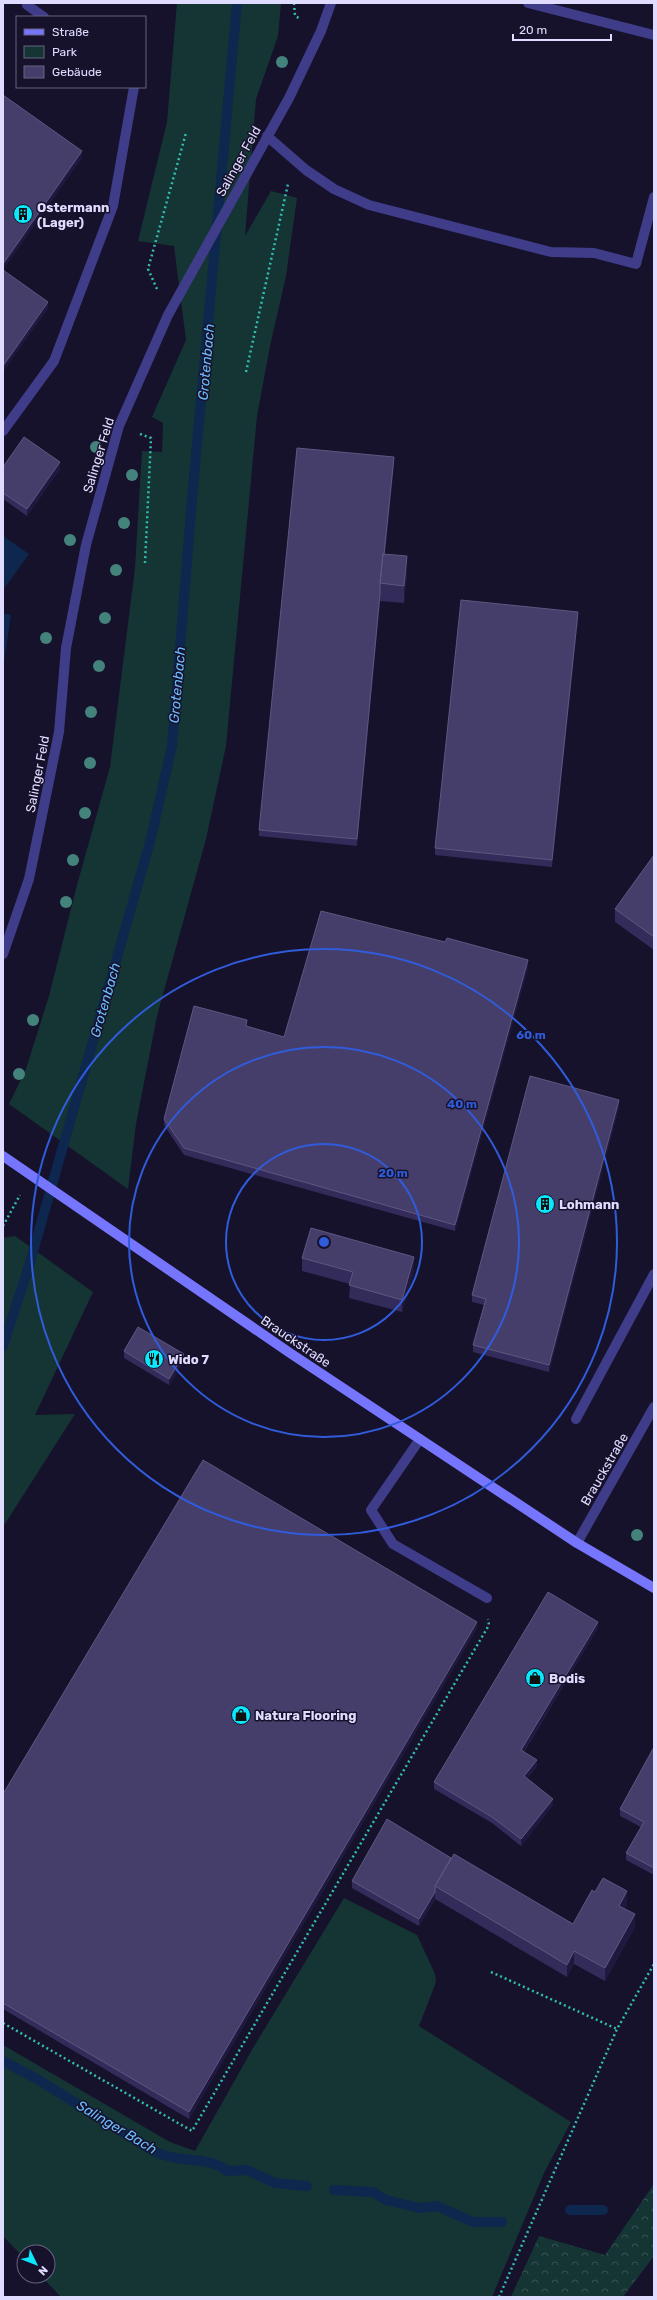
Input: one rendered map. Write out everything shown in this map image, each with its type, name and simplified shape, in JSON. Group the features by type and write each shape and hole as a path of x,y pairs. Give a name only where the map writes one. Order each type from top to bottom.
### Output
{"street":[{"path":"28,3 28,5 43,16"},
{"name":"Salinger Feld","path":"3,954 29,878 59,732 66,648 84,552 119,426 168,315 295,84 321,31 331,3"},
{"path":"528,3 654,35"},
{"path":"3,431 54,361 105,228 113,206 134,88"},
{"path":"267,136 295,160 334,189 368,205 551,252 594,254 636,264 654,197"},
{"name":"Brauckstraße","path":"3,1156 71,1204 420,1439 577,1543 654,1588"},
{"path":"576,1418 654,1274"},
{"name":"Brauckstraße","path":"577,1543 654,1407"},
{"path":"420,1439 371,1510 393,1544 487,1598"}],"path":[{"path":"168,315 148,269 186,133"},
{"path":"246,372 285,195 295,160"},
{"path":"119,426 151,438 145,563"},
{"path":"3,1226 31,1175"},
{"path":"3,2023 192,2131 489,1625 487,1598"},
{"path":"499,2297 617,2030 654,1964"},
{"path":"492,1972 617,2030"}],"green space":[{"path":"177,3 281,3 278,36 256,99 245,236 271,191 297,198 286,276 270,346 257,416 226,746 206,839 157,1016 136,1124 128,1189 9,1104 26,1069 49,996 77,885 110,767 135,568 142,451 162,452 163,423 152,417 186,340 174,246 138,241 167,122"},
{"path":"15,1236 93,1292 35,1415 75,1414 3,1527 3,1238"},
{"path":"344,1898 417,1935 435,1974 436,1982 419,2026 571,2122 544,2173 492,2297 61,2297 49,2284 56,2284 56,2244 16,2244 16,2250 3,2236 3,2045 170,2142 195,2151 253,2048"},
{"path":"654,2184 654,2256 623,2297 511,2297 539,2236 605,2255"}],"water":[{"path":"3,536 29,554 3,590"},
{"path":"3,613 11,615 3,670"}],"building":[{"name":"Ostermann (Lager)","path":"3,95 82,151 3,264"},
{"path":"3,270 48,302 3,366"},
{"path":"24,437 60,462 27,509 3,493 3,467"},
{"path":"297,448 394,457 380,583 357,839 259,830"},
{"path":"383,554 407,556 404,586 380,583"},
{"path":"461,600 578,612 552,860 435,848"},
{"path":"654,855 654,937 615,909"},
{"path":"321,911 445,942 447,938 528,960 455,1225 184,1148 164,1119 194,1006 247,1020 246,1026 284,1037"},
{"name":"Lohmann","path":"530,1076 619,1100 549,1365 473,1345 486,1299 472,1295"},
{"path":"311,1228 414,1257 402,1300 349,1285 353,1272 302,1258"},
{"name":"Wido 7","path":"138,1327 184,1354 169,1379 124,1351"},
{"name":"Natura Flooring","path":"203,1460 477,1622 189,2112 3,2003 3,1794"},
{"path":"548,1592 598,1622 521,1750 537,1760 524,1776 553,1799 521,1839 492,1817 434,1782"},
{"path":"654,1747 654,1868 626,1853 644,1822 620,1809"},
{"path":"387,1819 451,1858 435,1886 435,1892 419,1919 352,1881"},
{"path":"454,1854 573,1924 592,1890 595,1892 603,1878 627,1891 619,1906 635,1914 605,1968 574,1951 567,1965 435,1886"}],"waterway":[{"name":"Grotenbach","path":"3,1346 28,1269 150,842 172,746 192,499 237,3"},
{"name":"Salinger Bach","path":"3,2061 37,2079 155,2152 173,2158 209,2162 227,2171 247,2170 275,2183 307,2186"},
{"name":"Salinger Bach","path":"334,2190 373,2192 386,2200 420,2208 437,2206 473,2222 502,2222"},
{"name":"Salinger Bach","path":"570,2210 603,2210"}],"place":[{"name":"Ostermann (Lager)","path":"23,214"},
{"name":"Lohmann","path":"545,1204"},
{"name":"Wido 7","path":"154,1359"},
{"name":"Bodis","path":"535,1678"},
{"name":"Natura Flooring","path":"241,1715"}]}
